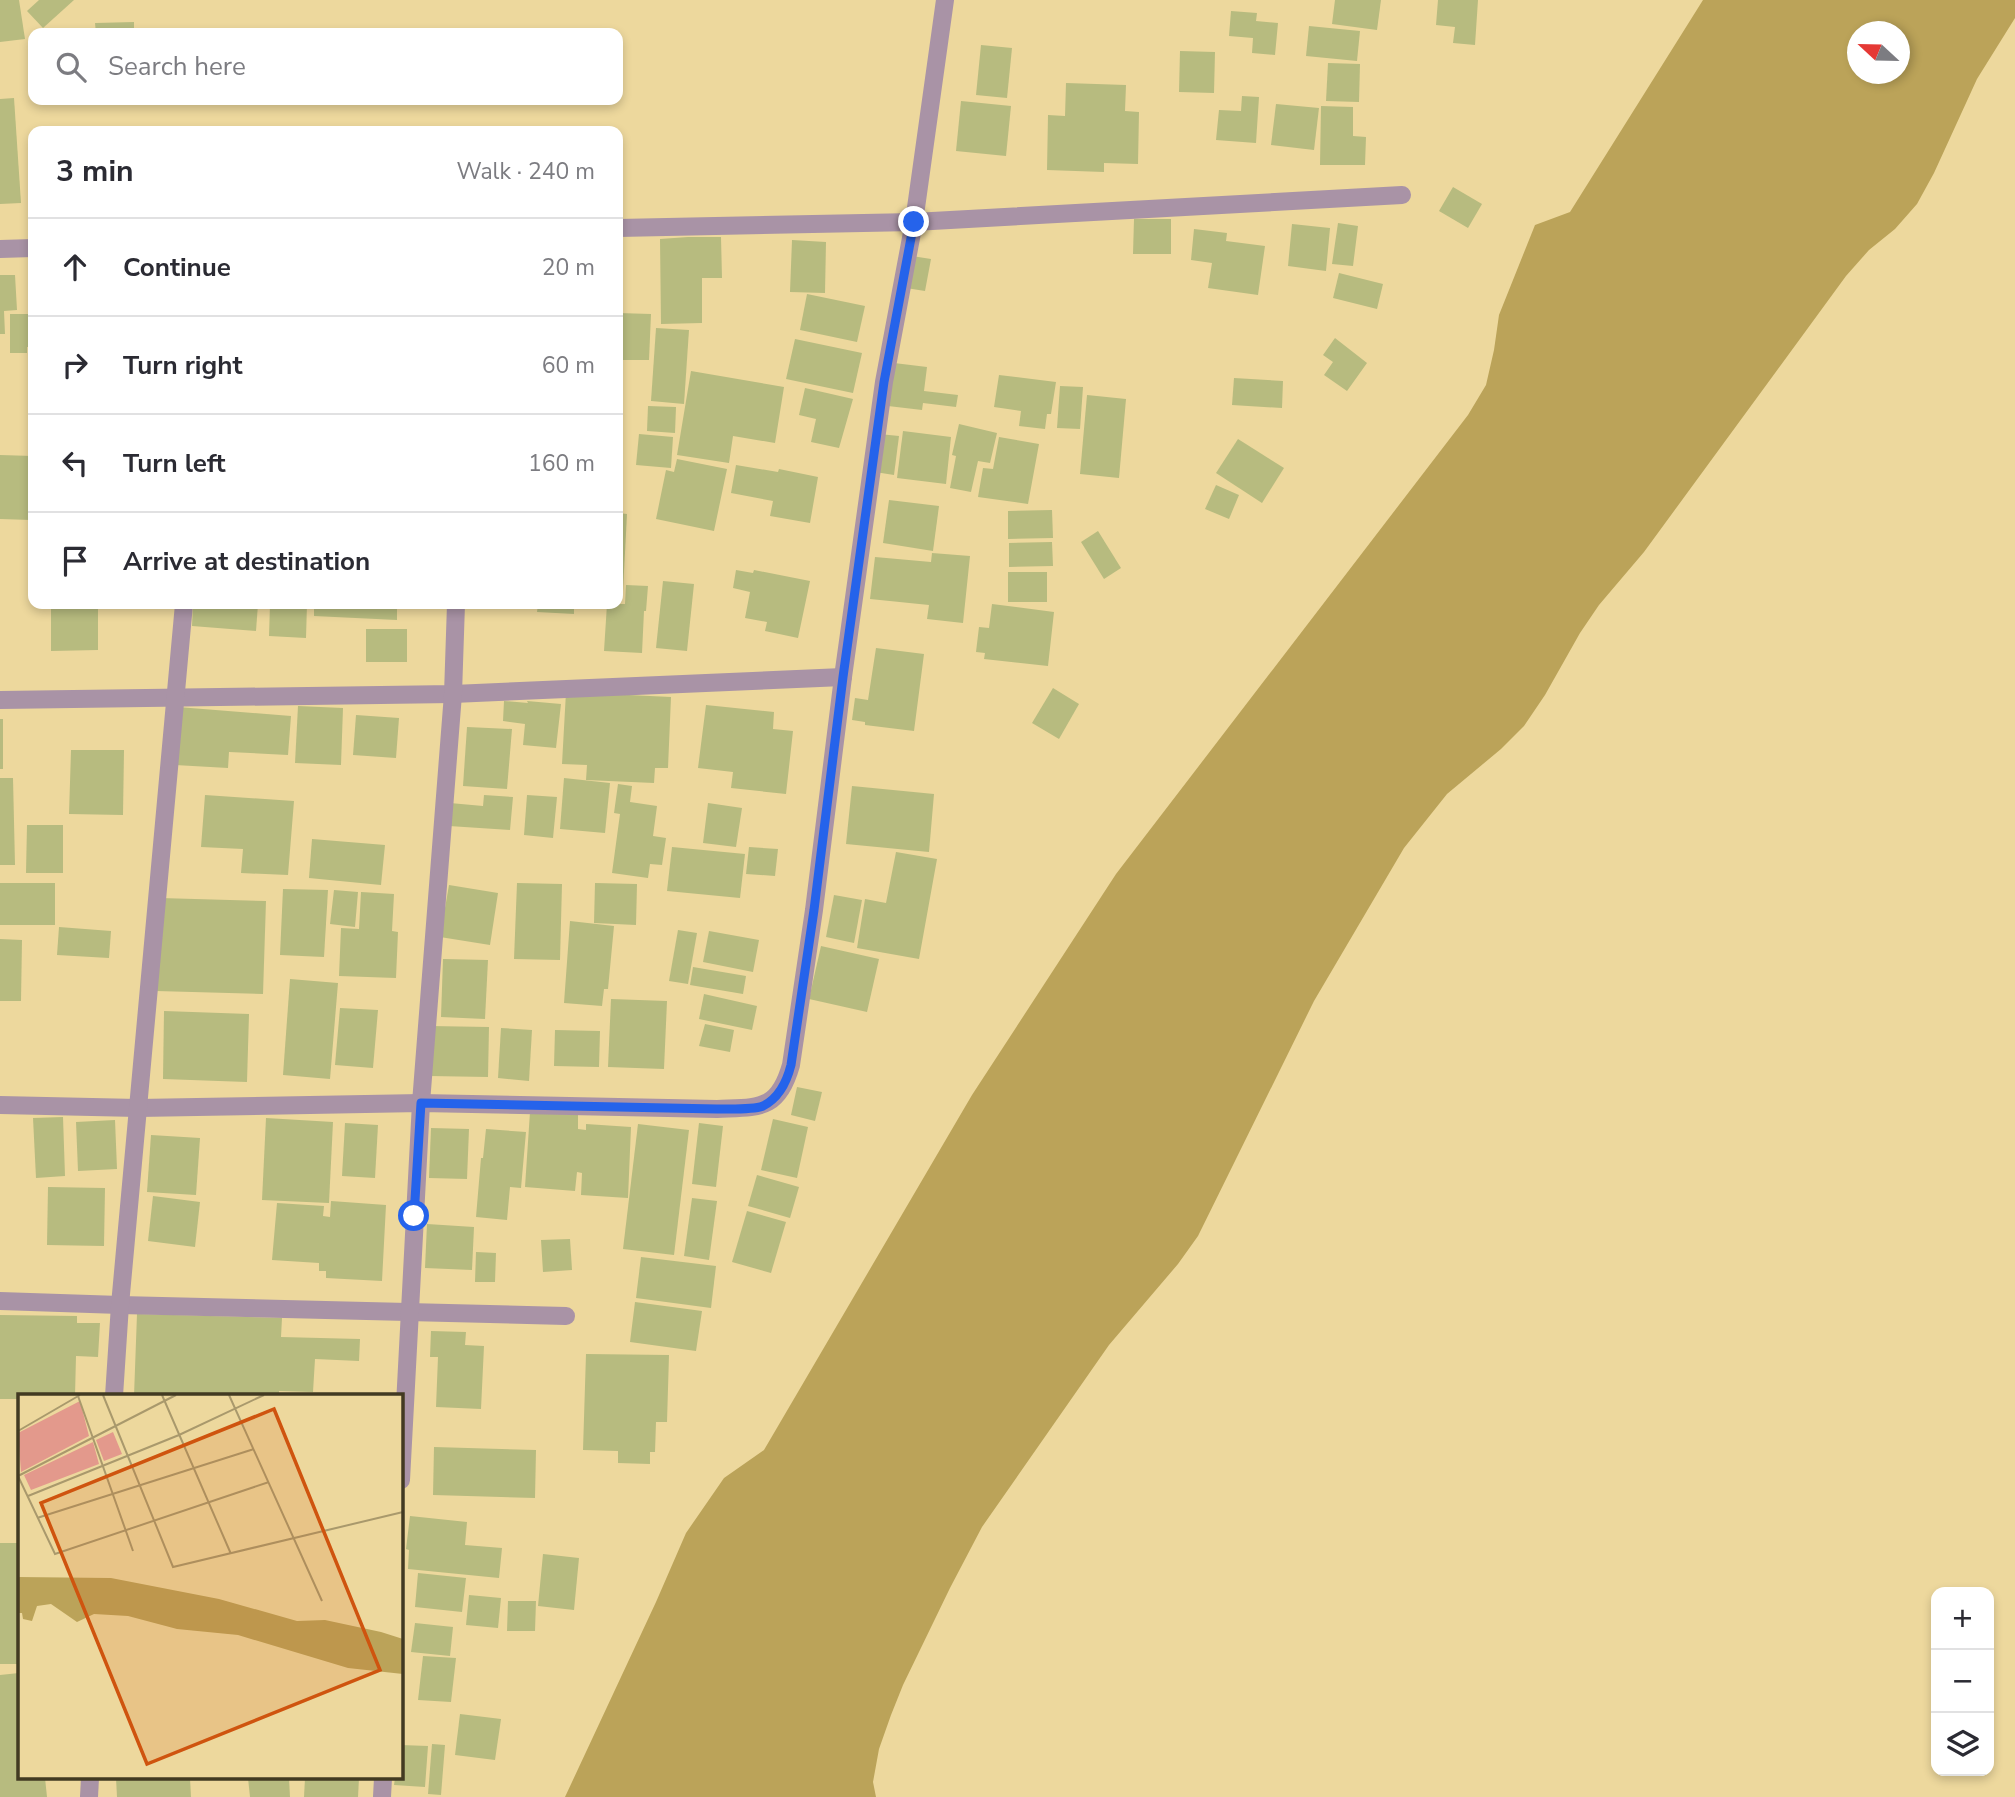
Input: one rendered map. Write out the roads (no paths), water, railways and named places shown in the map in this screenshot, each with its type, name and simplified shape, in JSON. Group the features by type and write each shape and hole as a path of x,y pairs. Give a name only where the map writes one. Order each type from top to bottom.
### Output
{"street":[{"path":"0,1105 138,1108 421,1103 717,1109 762,1107 778,1094 786,1082 791,1065 884,382 914,222 945,0"},
{"path":"623,228 914,222 1402,195"},
{"path":"0,249 28,247"},
{"path":"114,1394 184,609"},
{"path":"402,1463 421,1103 453,694 456,609"},
{"path":"0,700 453,694 843,677"},
{"path":"0,1301 566,1316"}]}
